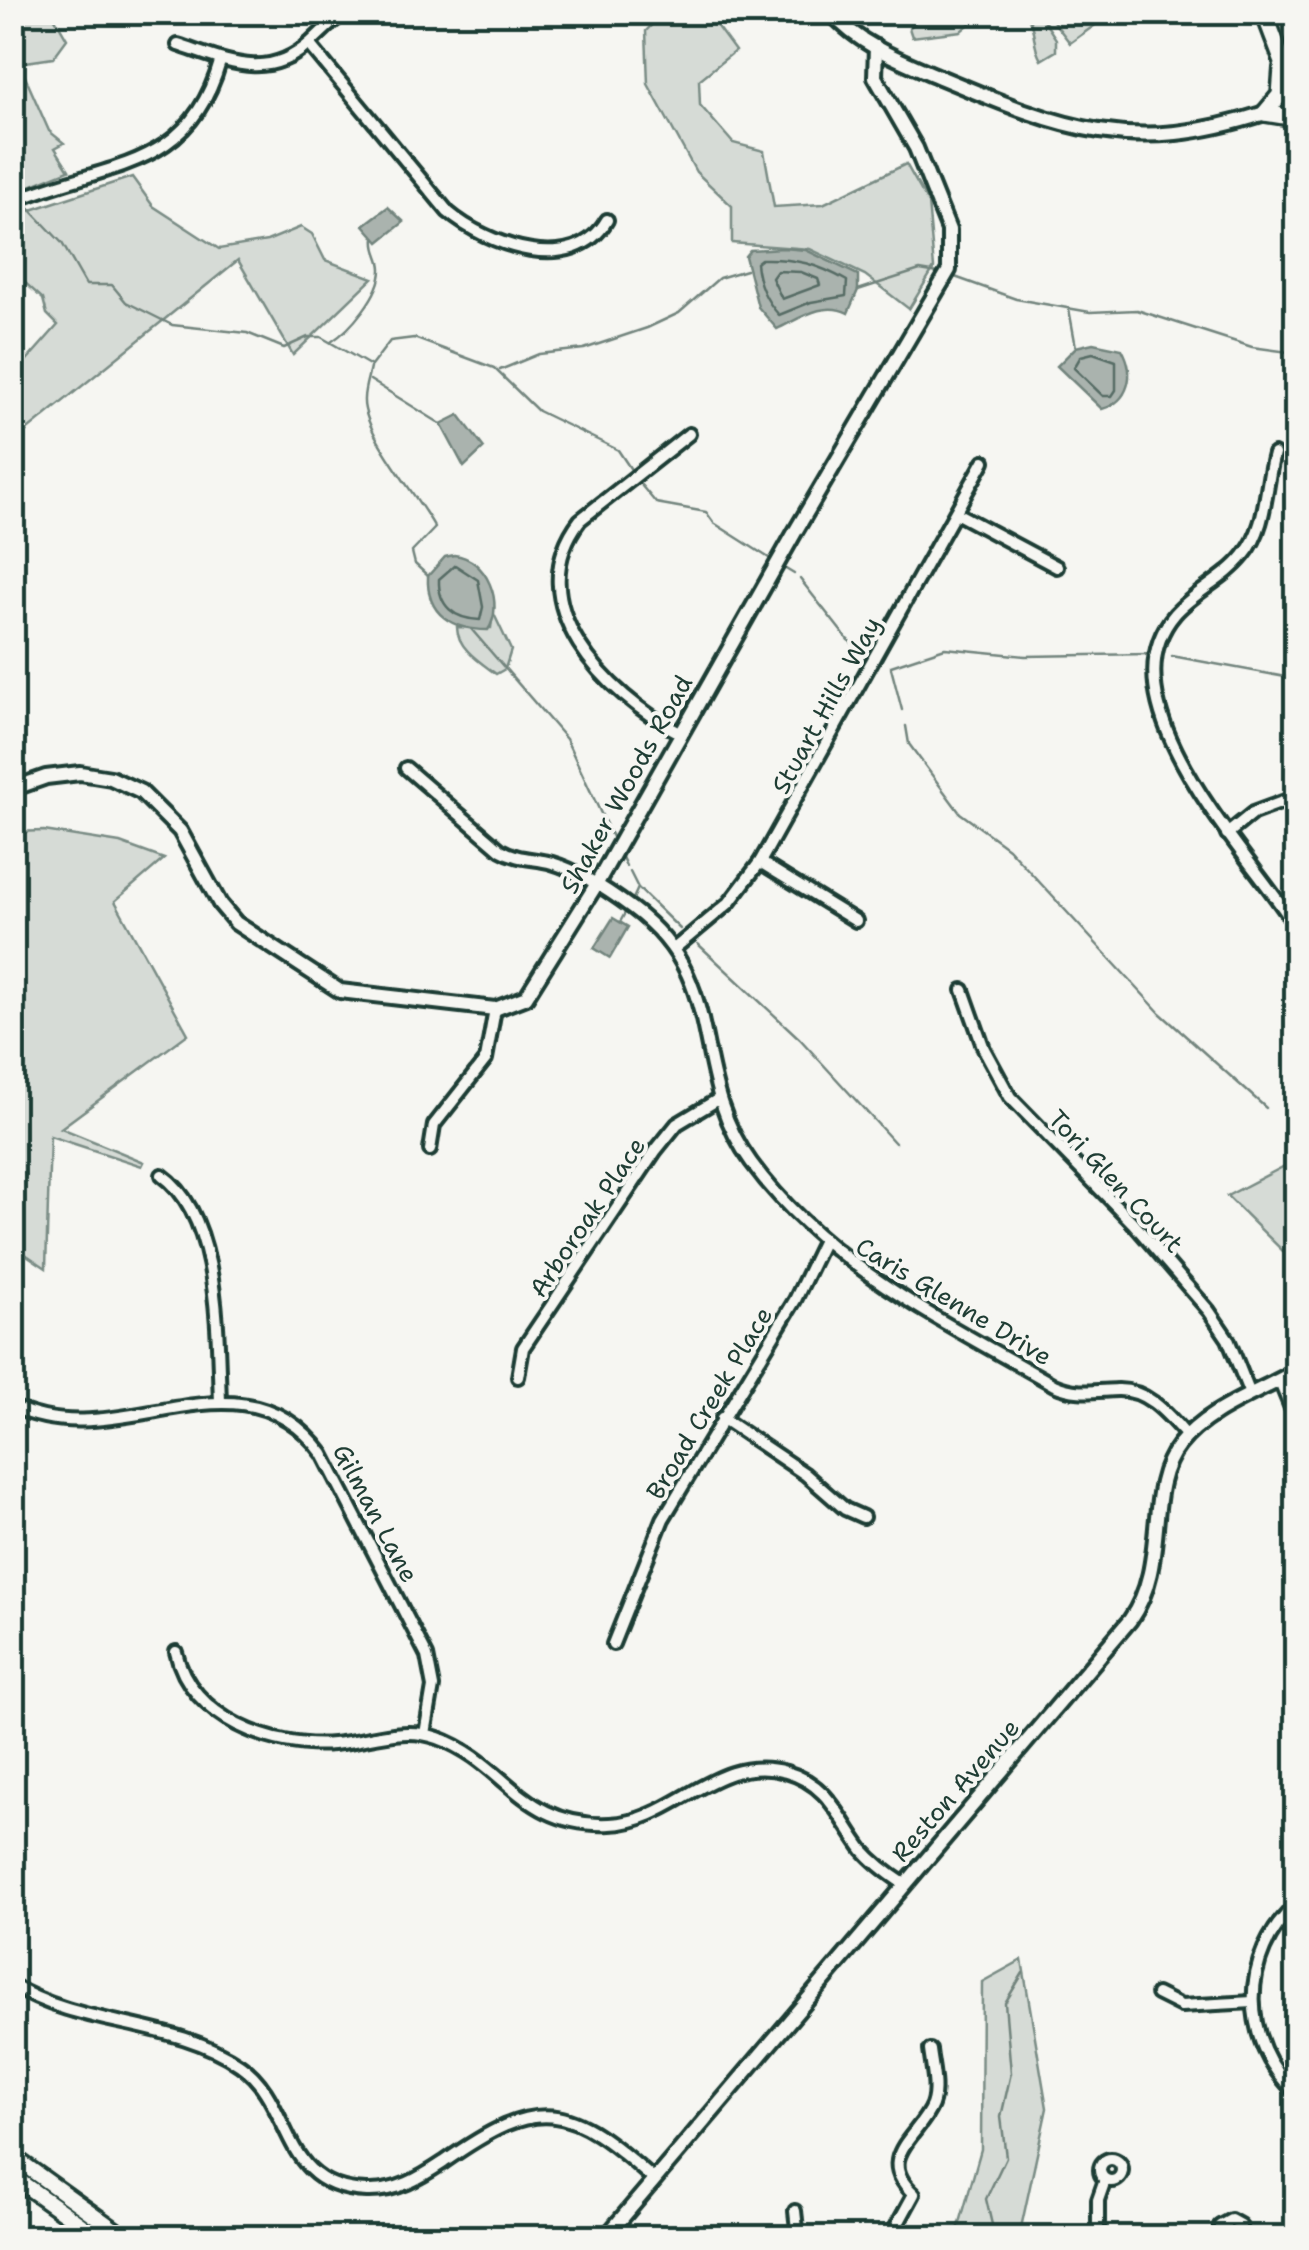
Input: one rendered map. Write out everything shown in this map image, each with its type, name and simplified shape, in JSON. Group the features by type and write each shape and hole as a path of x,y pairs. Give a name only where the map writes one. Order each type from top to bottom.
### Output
{"highway":[{"path":"1264,12 1296,98"},
{"path":"1293,12 1296,22"},
{"path":"1265,113 1280,95 1282,60"},
{"path":"1265,113 1296,118"}],"main road":[{"path":"12,2156 126,2238"},
{"path":"12,2176 99,2238"}],"street":[{"path":"178,45 220,62 266,67 309,44 346,12"},
{"path":"836,14 876,47 1022,112 1104,134 1196,134 1265,113"},
{"path":"309,44 448,212 470,230 523,250 549,250 598,235 607,220"},
{"name":"Shaker Woods Road","path":"495,1009 513,1004 533,989 939,292 951,264 952,242 942,208 916,148 872,71 876,47"},
{"path":"12,202 142,160 173,142 207,100 220,62"},
{"path":"680,733 630,704 602,672 561,610 556,570 568,536 580,520 689,434"},
{"path":"1274,454 1258,532 1246,553 1174,615 1157,648 1156,680 1168,734 1187,776 1296,927"},
{"name":"Stuart Hills Way","path":"675,948 729,903 760,862 984,461"},
{"path":"956,513 1057,567"},
{"name":"Caris Glenne Drive","path":"406,768 502,850 517,858 558,865 596,885 650,922 675,948 700,1002 717,1100 751,1162 823,1242 860,1270 1054,1386 1084,1394 1121,1390 1144,1395 1164,1409 1188,1436"},
{"path":"12,790 63,773 98,774 126,783 168,816 228,915 324,982 361,996 495,1009 486,1059 434,1125 430,1150"},
{"path":"1227,834 1253,814 1296,798"},
{"path":"760,862 856,920"},
{"name":"Tori Glen Court","path":"963,990 984,1049 1010,1097 1132,1223 1209,1311 1228,1339 1250,1394"},
{"name":"Arboroak Place","path":"518,1377 523,1348 656,1150 677,1124 717,1100"},
{"path":"162,1175 186,1198 208,1265 220,1401"},
{"name":"Broad Creek Place","path":"613,1644 662,1519 795,1300 823,1242"},
{"name":"Reston Avenue","path":"605,2238 1141,1605 1154,1572 1166,1472 1188,1436 1250,1394 1296,1372"},
{"path":"1280,1381 1296,1420"},
{"name":"Gilman Lane","path":"12,1406 43,1417 80,1422 220,1401 276,1412 302,1429 323,1454 427,1656 433,1686 425,1734"},
{"path":"722,1418 806,1474 845,1509 863,1517"},
{"path":"176,1652 183,1674 201,1698 228,1719 266,1736 330,1744 398,1733 425,1734 463,1750 544,1812 591,1824 642,1820 723,1773 761,1768 788,1772 832,1800 871,1859 904,1884"},
{"path":"1296,1905 1278,1925 1261,1954 1253,2002 1264,2052 1296,2093"},
{"path":"12,1985 49,2004 204,2047 232,2060 259,2083 302,2162 337,2185 369,2191 409,2183 504,2124 542,2114 599,2132 653,2178"},
{"path":"1157,1994 1181,2006 1253,2002"},
{"path":"890,2238 914,2194 902,2178 900,2152 932,2104 930,2050"},
{"path":"1098,2238 1098,2200 1105,2180"},
{"path":"795,2211 798,2238"},
{"path":"1220,2238 1220,2226 1231,2220 1240,2225 1240,2238"}],"shaded area":[{"path":"12,13 52,13 67,39 53,58 19,63 49,131 64,143 55,148 69,170 13,193"},
{"path":"663,13 707,13 735,51 699,80 700,105 733,143 764,151 774,207 823,204 906,164 928,203 934,268 909,309 865,275 810,249 732,243 732,206 696,172 648,84 646,31"},
{"path":"925,13 974,13 975,19 961,31 912,37 909,28"},
{"path":"1026,13 1039,13 1056,39 1056,51 1041,60 1032,27"},
{"path":"1047,13 1112,13 1070,43"},
{"path":"132,177 153,206 219,249 267,241 301,227 312,234 325,260 373,278 293,355 238,260 13,442 13,376 58,325 47,314 43,299 13,272 13,216"},
{"path":"493,612 511,650 505,669 496,674 465,648 457,627 491,628"},
{"path":"44,831 120,843 164,859 115,901 188,1034 61,1128 144,1162 142,1166 50,1136 46,1268 12,1245 13,832"},
{"path":"1296,1160 1296,1264 1227,1196"},
{"path":"1022,1960 1047,2108 1019,2237 956,2237 981,2149 982,1982"}],"water":[{"path":"388,207 404,222 379,242 364,225"},
{"path":"750,250 806,250 858,275 858,290 848,313 821,310 777,329 758,307 745,256"},
{"path":"1093,343 1122,349 1129,368 1124,394 1102,409 1057,366 1076,347"},
{"path":"459,415 484,448 464,467 441,424"},
{"path":"454,555 476,564 490,584 494,608 488,630 453,623 444,618 432,601 428,576 445,557"},
{"path":"613,918 628,927 610,958 594,948"}],"waterway":[{"path":"12,184 17,191"},
{"path":"26,205 62,243 86,285 112,285 126,302 172,325 247,333 284,348 308,337 321,337 371,366 390,341 414,338 494,368 538,411 618,450 632,471"},
{"path":"331,342 355,320 376,289 381,269 375,238"},
{"path":"500,370 539,354 584,349 647,328 679,313 719,278 746,270"},
{"path":"858,290 920,270 938,273"},
{"path":"955,277 1016,299 1090,312 1137,310 1252,347 1296,353"},
{"path":"1069,309 1076,347"},
{"path":"370,368 364,399 372,429 435,528 412,552 415,564 428,576"},
{"path":"370,380 441,424"},
{"path":"641,485 656,503 706,512 714,523 769,558"},
{"path":"784,568 794,574"},
{"path":"800,579 848,640 868,654"},
{"path":"472,630 566,739 612,837"},
{"path":"891,666 945,648 1025,656 1150,654"},
{"path":"1172,656 1296,679"},
{"path":"891,668 902,710"},
{"path":"906,726 909,744 960,813 1008,848 1160,1013 1266,1108"},
{"path":"621,855 626,866"},
{"path":"630,872 638,888 680,929"},
{"path":"633,899 638,888"},
{"path":"620,922 625,913"},
{"path":"698,944 800,1039 895,1143"},
{"path":"990,2238 993,2229 986,2199 1006,2157 1001,2117 1011,2073 1005,2003 1023,1973"}]}
